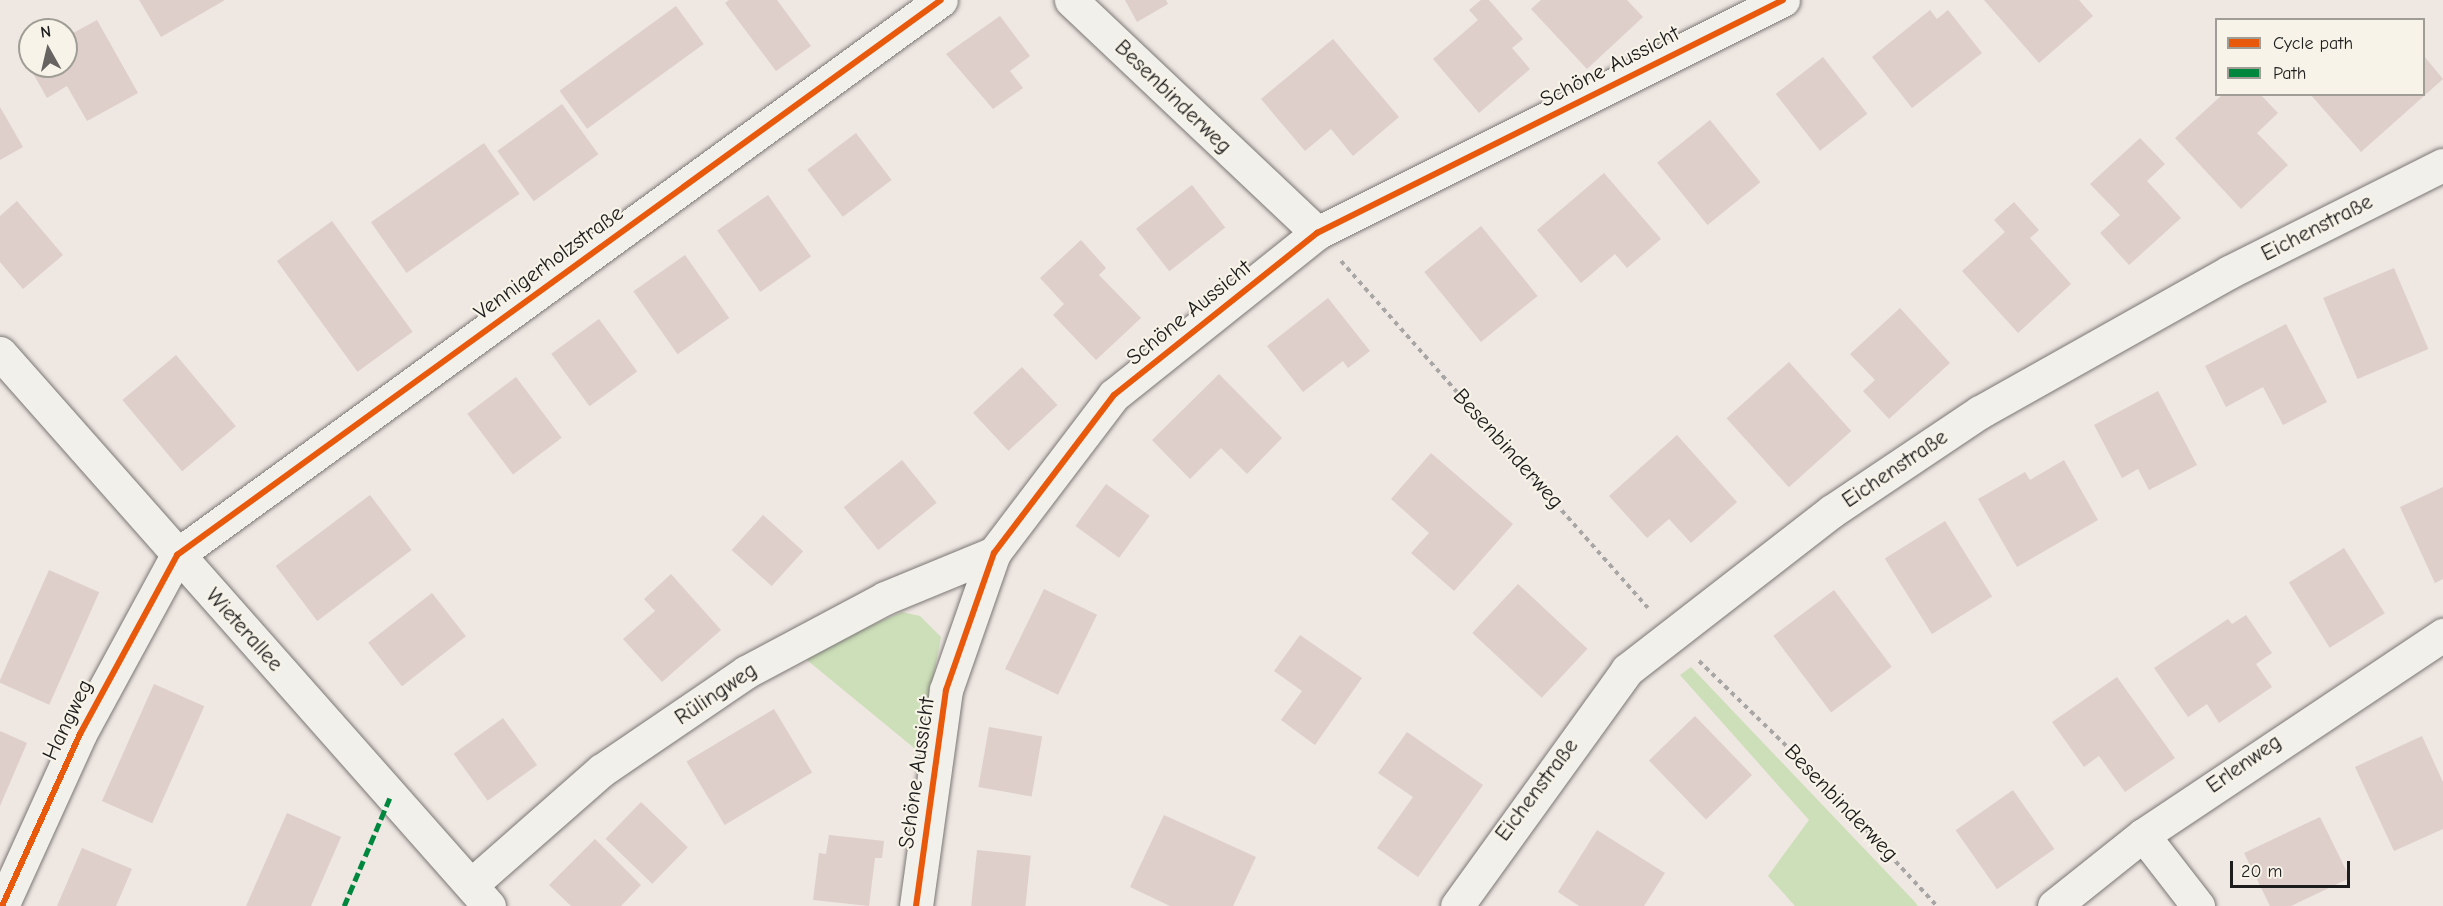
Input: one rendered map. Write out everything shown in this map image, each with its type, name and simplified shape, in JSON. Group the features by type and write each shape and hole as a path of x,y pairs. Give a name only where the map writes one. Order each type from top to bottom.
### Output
{"street":[{"name":"Vennigerholzstraße","path":"177,555 941,0"},
{"name":"Besenbinderweg","path":"1071,0 1317,233"},
{"name":"Schöne Aussicht","path":"916,906 946,690 994,553 1114,395 1317,233 1783,0"},
{"name":"Eichenstraße","path":"1457,906 1627,670 1832,511 1980,412 2229,272 2443,165"},
{"name":"Wieterallee","path":"0,353 480,895"},
{"name":"Rülingweg","path":"480,895 602,770 746,672 885,598 994,553"},
{"name":"Hangweg","path":"2,906 80,734 177,555"},
{"name":"Erlenweg","path":"2054,906 2143,835 2443,635"},
{"path":"2143,835 2198,906"}],"green space":[{"path":"902,612 920,616 941,637 919,752 802,656"},
{"path":"1691,667 1918,906 1795,906 1768,876 1809,820 1680,675"}],"building":[{"path":"139,0 225,0 161,37"},
{"path":"729,0 777,0 811,46 776,71 725,3"},
{"path":"1125,0 1166,0 1168,4 1137,22"},
{"path":"1481,0 1489,0 1523,39 1512,48 1530,69 1479,113 1433,59 1478,20 1469,10"},
{"path":"1541,0 1627,0 1643,17 1587,69 1531,9"},
{"path":"1984,0 2079,0 2093,16 2039,63"},
{"path":"676,6 704,44 587,129 560,91"},
{"path":"1930,10 1937,19 1948,10 1982,53 1912,108 1872,57"},
{"path":"1000,16 1030,56 1010,71 1023,88 993,109 946,54"},
{"path":"97,20 138,93 87,121 67,86 47,98 36,78 78,78 78,30"},
{"path":"1333,39 1399,117 1353,156 1331,129 1305,151 1261,99"},
{"path":"1823,57 1867,114 1820,151 1776,94"},
{"path":"2425,57 2443,79 2425,95"},
{"path":"2221,96 2262,96 2278,113 2257,133 2288,165 2241,209 2175,138"},
{"path":"2312,96 2424,96 2361,152"},
{"path":"562,104 598,154 534,201 497,151"},
{"path":"0,107 23,147 0,160"},
{"path":"1710,120 1760,182 1707,225 1657,163"},
{"path":"856,133 892,180 843,217 807,170"},
{"path":"2140,138 2165,164 2147,181 2181,218 2129,265 2100,233 2120,215 2090,184"},
{"path":"484,143 520,194 407,273 371,222"},
{"path":"1604,173 1661,239 1627,268 1615,254 1581,283 1537,230"},
{"path":"1192,185 1225,228 1169,271 1136,229"},
{"path":"768,195 811,256 760,292 717,231"},
{"path":"17,201 63,255 23,289 0,262 0,216"},
{"path":"2014,202 2039,230 2030,238 2071,284 2018,333 1962,271 2005,232 1994,220"},
{"path":"332,221 413,332 358,372 277,261"},
{"path":"1481,226 1538,296 1481,342 1424,272"},
{"path":"1081,240 1106,268 1099,275 1141,318 1096,360 1053,315 1064,304 1040,278"},
{"path":"685,255 729,318 678,354 633,291"},
{"path":"2394,268 2428,349 2358,379 2323,298"},
{"path":"1328,298 1370,351 1348,368 1343,361 1303,392 1267,346"},
{"path":"1900,308 1950,363 1889,419 1863,391 1875,380 1850,354"},
{"path":"599,319 637,372 589,406 551,354"},
{"path":"2286,324 2327,402 2283,425 2263,387 2226,407 2205,366"},
{"path":"176,355 236,426 182,471 122,400"},
{"path":"1789,362 1851,431 1789,487 1727,418"},
{"path":"1022,367 1057,405 1008,451 973,413"},
{"path":"1219,374 1282,438 1247,474 1221,448 1190,479 1152,440"},
{"path":"516,377 562,438 513,474 467,414"},
{"path":"2158,391 2197,465 2149,490 2138,469 2122,478 2094,425"},
{"path":"1677,435 1737,502 1691,543 1669,519 1647,538 1609,496"},
{"path":"1431,453 1513,524 1454,591 1411,553 1429,533 1391,499"},
{"path":"902,460 937,503 878,550 844,507"},
{"path":"2064,460 2098,520 2017,567 1978,499 2025,472 2030,480"},
{"path":"1106,484 1150,516 1119,558 1075,526"},
{"path":"2443,487 2443,579 2435,583 2400,507"},
{"path":"370,495 412,550 317,621 276,566"},
{"path":"763,515 803,551 772,586 732,550"},
{"path":"1945,521 1992,596 1932,634 1885,559"},
{"path":"2344,548 2385,613 2330,648 2289,582"},
{"path":"49,570 99,592 49,705 0,683"},
{"path":"671,574 721,630 662,682 623,639 655,611 644,599"},
{"path":"1518,584 1587,649 1542,698 1472,633"},
{"path":"1044,589 1097,615 1058,695 1005,669"},
{"path":"1834,590 1892,667 1831,712 1773,636"},
{"path":"432,593 466,636 402,686 368,643"},
{"path":"2246,615 2272,653 2256,664 2272,687 2219,723 2207,704 2188,717 2154,668 2228,619 2232,624"},
{"path":"1300,635 1362,678 1315,745 1281,720 1302,691 1274,671"},
{"path":"2117,677 2175,758 2125,792 2099,756 2084,767 2052,722"},
{"path":"154,684 204,706 152,823 102,801"},
{"path":"774,709 812,772 725,825 687,762"},
{"path":"1695,716 1752,775 1706,819 1649,760"},
{"path":"503,718 537,765 488,801 454,754"},
{"path":"989,727 1042,736 1032,796 978,787"},
{"path":"0,731 27,743 0,806"},
{"path":"1407,732 1483,785 1418,877 1377,848 1413,797 1378,773"},
{"path":"2422,736 2443,782 2443,829 2394,851 2355,767"},
{"path":"2013,790 2054,849 1997,889 1956,830"},
{"path":"641,802 688,847 652,884 606,839"},
{"path":"287,813 341,837 311,906 246,906"},
{"path":"1164,815 1256,857 1233,906 1170,906 1130,887"},
{"path":"2320,817 2350,878 2291,906 2270,906 2244,853"},
{"path":"1597,830 1665,873 1644,906 1579,906 1558,892"},
{"path":"829,835 884,841 882,858 875,858 869,906 813,900 819,853 826,854"},
{"path":"595,839 641,885 621,906 571,906 549,885"},
{"path":"82,848 132,869 116,906 57,906"},
{"path":"977,850 1031,856 1025,906 971,906"}],"marked path":[{"path":"344,906 391,795"}],"cycle path":[{"path":"2,906 80,734 177,555 941,0"},
{"path":"916,906 946,690 994,553 1114,395 1317,233 1783,0"}]}
